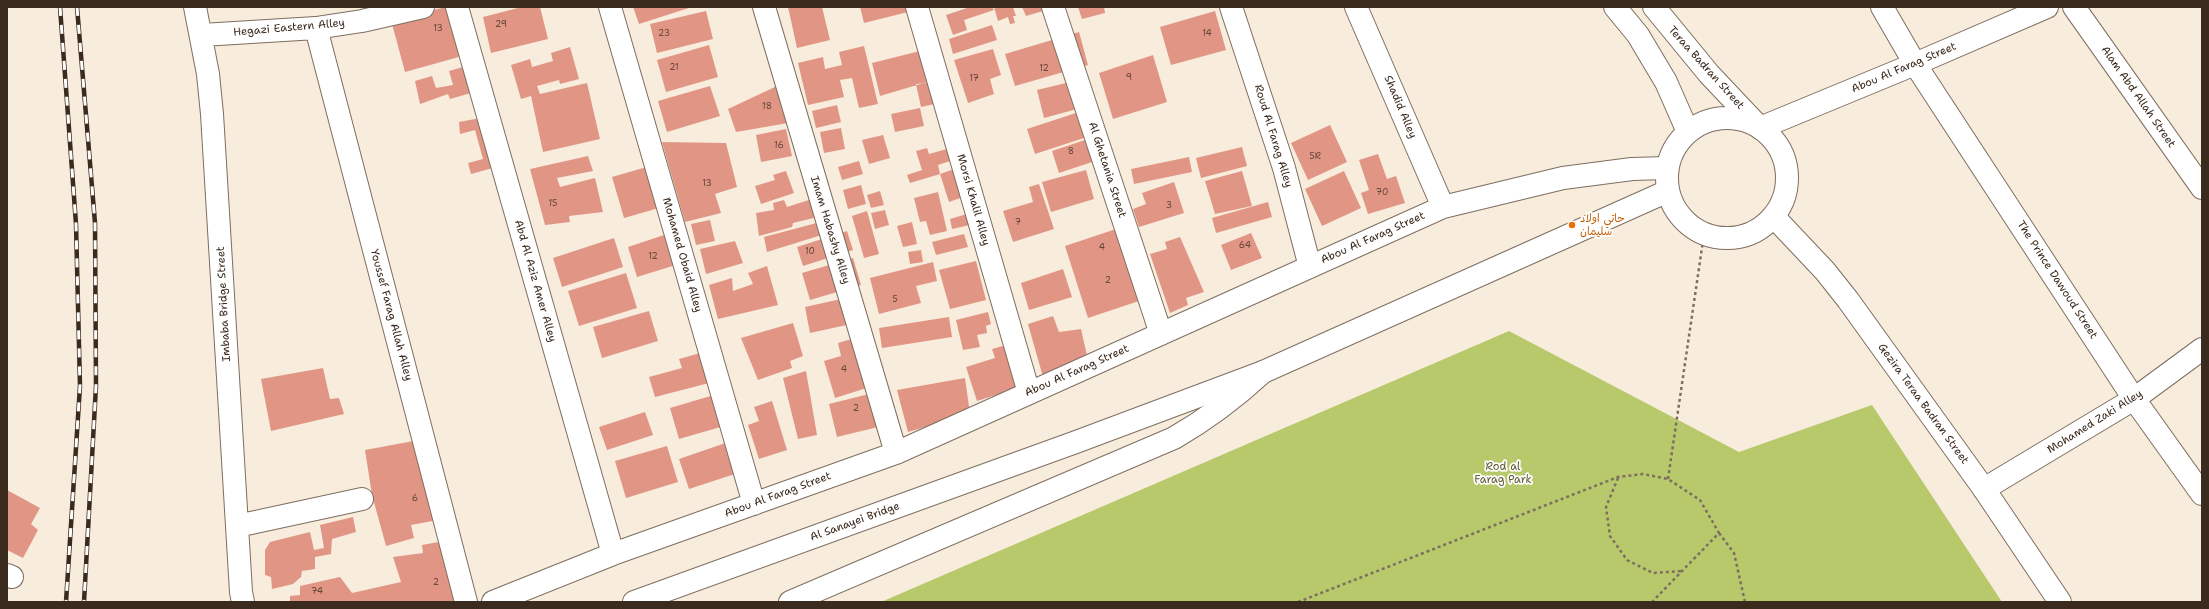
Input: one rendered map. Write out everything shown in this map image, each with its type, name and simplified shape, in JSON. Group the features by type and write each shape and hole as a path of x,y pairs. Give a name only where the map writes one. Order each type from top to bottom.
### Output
{"street":[{"name":"Imbaba Bridge Street","path":"195,7 202,35 213,128 243,602"},
{"name":"Hegazi Eastern Alley","path":"202,35 316,28 361,14 423,7"},
{"name":"Abd Al Aziz Amer Alley","path":"457,7 613,554"},
{"name":"Mohamed Obaid Alley","path":"610,7 754,504"},
{"name":"Imam Habashy Alley","path":"764,7 896,453"},
{"name":"Morsi Khalil Alley","path":"917,7 1029,393"},
{"name":"Al Ghetania Street","path":"1053,7 1161,334"},
{"name":"Roud Al Farag Alley","path":"1231,7 1284,168 1310,267"},
{"name":"Shadid Alley","path":"1356,7 1443,207"},
{"path":"1615,7 1638,35 1666,82 1688,132"},
{"name":"Teraa Badran Street","path":"1654,7 1709,74 1760,128"},
{"name":"The Prince Dawoud Street","path":"1882,7 1916,64 2134,399 2202,494"},
{"name":"Abou Al Farag Street","path":"1760,128 1916,64 2047,7"},
{"name":"Alam Abd Allah Street","path":"2074,7 2202,188"},
{"name":"Youssef Farag Allah Alley","path":"316,28 466,602"},
{"path":"1723,118 1742,120 1760,128 1777,145 1784,159 1787,174 1786,189 1782,203 1774,217 1760,229 1742,237 1723,239 1704,234 1687,224 1675,209 1668,191 1667,168 1671,155 1678,143 1688,132 1704,122 1723,118"},
{"name":"Abou Al Farag Street","path":"493,602 613,554 896,453 1443,207 1564,178 1632,169 1667,168"},
{"path":"790,602 1174,438 1206,419 1236,398 1263,372 1668,191"},
{"name":"Gezira Teraa Badran Street","path":"1774,217 1825,271 1848,300 1984,489 2060,602"},
{"name":"Mohamed Zaki Alley","path":"1984,489 2134,399 2202,349"},
{"name":"Al Sanayei Bridge","path":"634,602 1076,442 1263,372"},
{"path":"237,526 362,499"}],"path":[{"path":"1668,479 1704,234"},
{"path":"1298,602 1618,478 1643,474 1668,479 1700,500 1719,533 1734,553 1745,602"},
{"path":"1618,478 1606,507 1610,536 1627,560 1653,573 1682,571"},
{"path":"1652,602 1719,533"}],"green space":[{"name":"Rod al Farag Park","path":"1509,331 1739,452 1872,405 2002,602 881,602"}],"building":[{"path":"451,7 466,55 405,72 391,20"},
{"path":"522,7 540,7 548,39 491,53 483,17"},
{"path":"633,7 692,7 639,24"},
{"path":"788,7 822,7 830,40 797,48"},
{"path":"860,7 915,7 916,10 864,23"},
{"path":"970,7 992,7 994,10 964,20 967,30 953,35 946,15"},
{"path":"994,7 1013,7 1016,16 1013,16 1015,23 1010,24 1008,17 998,21"},
{"path":"1022,7 1050,7 1050,9 1026,16"},
{"path":"1078,7 1104,7 1105,13 1082,19"},
{"path":"706,11 713,39 657,53 650,24"},
{"path":"1215,11 1226,50 1171,65 1160,27"},
{"path":"992,25 997,40 953,54 949,39"},
{"path":"1079,32 1088,65 1015,86 1005,54"},
{"path":"709,45 718,77 666,92 657,60"},
{"path":"864,46 878,104 859,108 852,78 840,80 844,97 808,105 798,63 823,57 825,69 842,65 839,52"},
{"path":"570,47 579,79 560,84 559,80 537,86 540,94 587,83 600,139 543,152 531,96 521,99 511,65 530,59 532,67 553,61 551,53"},
{"path":"993,49 1001,75 990,79 994,94 968,103 954,60"},
{"path":"924,50 934,80 880,96 872,63"},
{"path":"1153,55 1167,102 1113,119 1099,73"},
{"path":"470,65 478,91 450,99 448,94 420,104 415,81 432,76 436,88 453,85 449,71"},
{"path":"934,82 939,103 921,107 916,84"},
{"path":"1070,82 1077,109 1044,118 1037,90"},
{"path":"710,86 720,116 667,132 658,101"},
{"path":"777,86 788,123 736,132 728,109"},
{"path":"837,105 841,122 816,128 812,111"},
{"path":"920,108 924,126 895,132 891,114"},
{"path":"1082,111 1090,136 1035,154 1027,129"},
{"path":"486,117 500,166 471,174 468,163 483,159 475,130 460,134 459,122"},
{"path":"1330,125 1347,162 1308,180 1291,143"},
{"path":"841,128 845,149 824,153 820,132"},
{"path":"786,129 792,156 761,162 756,135"},
{"path":"883,135 890,158 869,164 862,140"},
{"path":"1088,139 1095,161 1059,173 1052,151"},
{"path":"662,142 726,143 737,187 715,194 721,213 685,222"},
{"path":"1242,147 1247,166 1201,178 1196,158"},
{"path":"927,148 929,154 947,149 950,161 938,165 940,174 910,183 907,175 922,170 916,151"},
{"path":"1378,154 1387,179 1396,176 1405,203 1368,214 1361,193 1369,190 1359,160"},
{"path":"588,156 593,171 557,178 560,187 595,178 603,212 569,216 570,222 545,225 530,169"},
{"path":"1189,157 1192,172 1134,184 1131,169"},
{"path":"859,161 863,174 842,180 838,167"},
{"path":"664,162 676,203 624,218 612,177"},
{"path":"957,168 966,196 949,202 940,174"},
{"path":"1086,170 1094,199 1051,212 1042,182"},
{"path":"786,171 794,193 761,204 755,186 775,180 773,175"},
{"path":"1242,171 1252,206 1215,214 1205,181"},
{"path":"1344,171 1361,208 1322,226 1305,189"},
{"path":"1174,182 1184,213 1139,227 1133,209 1146,204 1142,193"},
{"path":"1039,184 1054,229 1013,242 1003,211 1033,202 1029,187"},
{"path":"861,185 866,204 848,209 843,190"},
{"path":"880,191 884,205 871,208 867,195"},
{"path":"938,192 947,231 930,235 926,221 920,222 914,198"},
{"path":"815,198 822,216 793,223 792,227 759,236 756,213 774,210 773,203 784,200 787,207"},
{"path":"1268,202 1272,217 1216,233 1212,218"},
{"path":"885,210 889,225 875,229 871,213"},
{"path":"867,211 879,254 864,258 852,216"},
{"path":"967,214 970,225 952,229 950,219"},
{"path":"710,220 715,241 696,245 691,224"},
{"path":"824,221 828,233 767,252 764,237"},
{"path":"912,222 917,244 903,247 897,226"},
{"path":"1122,227 1145,299 1088,318 1065,246"},
{"path":"682,229 692,260 637,277 628,247"},
{"path":"847,231 853,250 803,266 797,247"},
{"path":"1251,233 1262,258 1231,270 1221,245"},
{"path":"964,234 968,247 936,255 932,242"},
{"path":"1180,237 1204,292 1186,298 1188,305 1170,313 1150,254 1167,249 1165,242"},
{"path":"614,238 623,267 562,287 553,258"},
{"path":"735,241 743,263 706,274 700,249"},
{"path":"921,250 923,262 910,264 908,252"},
{"path":"853,258 861,285 810,300 802,273"},
{"path":"976,261 986,300 950,309 939,270"},
{"path":"933,262 937,281 916,286 921,303 879,314 870,278"},
{"path":"767,266 778,305 718,319 709,285 732,278 733,291 753,284 748,273"},
{"path":"1063,269 1072,297 1029,310 1021,283"},
{"path":"626,273 637,308 579,326 568,291"},
{"path":"859,295 865,321 810,333 805,307"},
{"path":"649,311 658,341 602,358 593,327"},
{"path":"988,312 991,324 986,326 987,333 977,335 980,347 963,350 956,320"},
{"path":"1053,316 1059,332 1081,329 1088,360 1043,377 1028,324"},
{"path":"949,317 952,337 882,348 879,328"},
{"path":"793,323 803,356 790,361 792,368 758,380 741,338"},
{"path":"858,337 873,386 835,398 824,361 841,356 838,343"},
{"path":"1010,344 1024,386 977,401 966,367 995,358 992,349"},
{"path":"704,352 713,382 655,397 649,377 682,368 679,359"},
{"path":"323,368 330,399 339,398 344,414 271,431 261,379"},
{"path":"806,371 817,435 798,439 783,378"},
{"path":"965,378 970,414 908,432 897,390"},
{"path":"869,394 878,427 837,437 829,404"},
{"path":"714,395 724,426 679,439 670,408"},
{"path":"772,401 787,450 759,459 748,425 759,421 754,407"},
{"path":"645,412 653,435 607,450 599,427"},
{"path":"740,438 750,469 689,489 679,459"},
{"path":"419,440 438,520 411,525 414,538 386,546 372,495 365,450"},
{"path":"667,446 678,482 626,498 615,461"},
{"path":"7,490 40,508 31,524 38,530 23,558 7,550"},
{"path":"353,517 356,532 332,539 331,554 315,557 315,569 302,571 301,577 293,584 272,589 271,577 265,575 265,550 270,542 310,532 314,550 324,548 320,525"},
{"path":"444,541 461,602 290,602 290,596 300,595 300,586 340,577 352,593 401,582 393,557 423,553 422,545"}],"railway":[{"path":"60,7 76,224 80,386 66,602"},
{"path":"77,7 95,223 96,386 84,602"}],"place":[{"name":"حاتي اولاد سليمان","path":"1572,225"}]}
